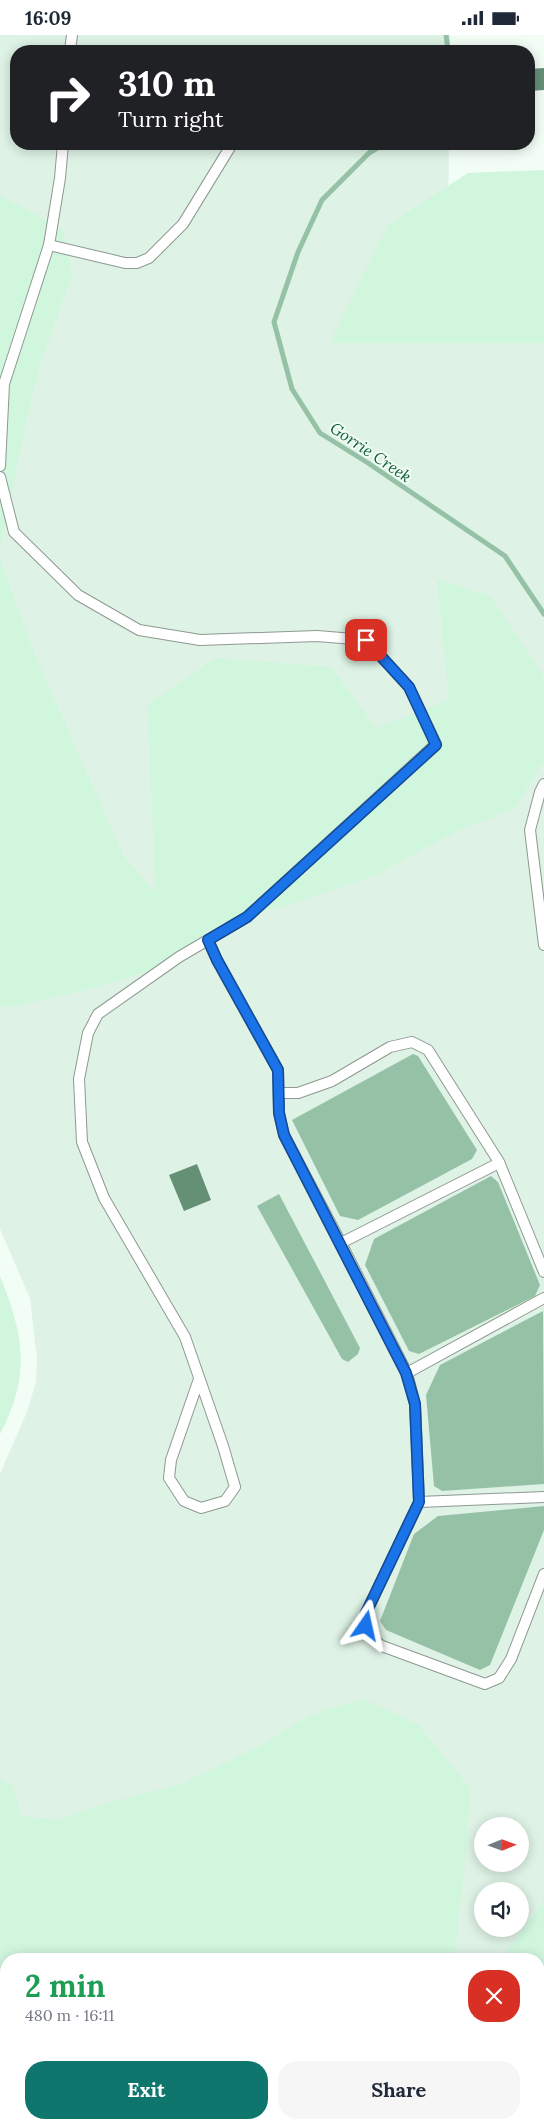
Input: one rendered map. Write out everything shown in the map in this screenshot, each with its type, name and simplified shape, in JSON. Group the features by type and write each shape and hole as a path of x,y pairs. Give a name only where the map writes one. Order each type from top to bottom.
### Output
{"lane":[{"path":"0,466 4,384 49,245 62,150"},
{"path":"49,245 125,263 137,263 149,258 183,224 228,150"},
{"path":"0,477 14,532 78,595 139,630 191,639 317,636 366,640 409,687 436,745 247,917 179,957 98,1014 88,1033 79,1079 82,1142 104,1197 185,1337 223,1446 235,1487 225,1501 201,1508 184,1501 168,1477 171,1460 199,1379"},
{"path":"544,784 530,830 544,945"},
{"path":"208,940 217,960 278,1070 279,1113 284,1135 406,1373 415,1404 419,1502 365,1615 368,1637 382,1646 485,1685 499,1678 511,1659 544,1574"},
{"path":"279,1093 298,1093 332,1081 390,1047 412,1042 428,1050 499,1163 544,1272"},
{"path":"341,1243 499,1163"},
{"path":"406,1373 544,1298"},
{"path":"419,1502 544,1497"}],"shaded area":[{"path":"0,35 450,35 450,45 10,45 10,150 449,150 448,210 544,205 544,1953 0,1953 0,1474 27,1412 36,1382 37,1358 30,1298 0,1229"},
{"path":"544,170 544,343 330,343 388,225 468,173"},
{"path":"0,195 63,230 72,274 40,365 25,427 0,550"},
{"path":"0,560 35,655 123,855 156,894 147,705 216,658 331,667 376,728 449,700 437,579 490,596 542,674 544,681 544,761 514,809 455,832 376,875 296,902 222,923 149,971 79,992 14,1006 0,1007"},
{"path":"413,1054 418,1056 477,1150 472,1159 358,1220 340,1216 292,1120"},
{"path":"491,1176 498,1182 540,1285 535,1296 419,1354 409,1351 365,1265 374,1239"},
{"path":"279,1194 360,1348 358,1354 348,1362 342,1359 257,1206"},
{"path":"0,1276 14,1318 21,1355 16,1393 10,1413 0,1434"},
{"path":"543,1311 544,1484 442,1491 434,1486 426,1395 440,1365"},
{"path":"544,1506 544,1530 490,1665 480,1670 386,1630 380,1621 414,1534 438,1516"},
{"path":"363,1699 418,1725 470,1788 466,1854 455,1953 0,1953 0,1779 13,1786 20,1816 58,1820 104,1804 181,1784 259,1746 310,1715"},
{"path":"544,1901 544,1953 505,1953 517,1937 529,1937 529,1921"}],"building":[{"path":"544,68 544,90 535,91 535,69"},
{"path":"197,1164 211,1200 184,1211 169,1175"}],"waterway":[{"name":"Gorrie Creek","path":"446,35 447,45"},
{"name":"Gorrie Creek","path":"374,150 322,200 298,252 274,322 292,389 320,433 368,463 505,556 544,614"}],"route":[{"path":"366,640 409,687 436,745 247,917 208,940 217,960 278,1070 279,1113 284,1135 406,1373 415,1404 419,1502 365,1615 366,1626"}]}
